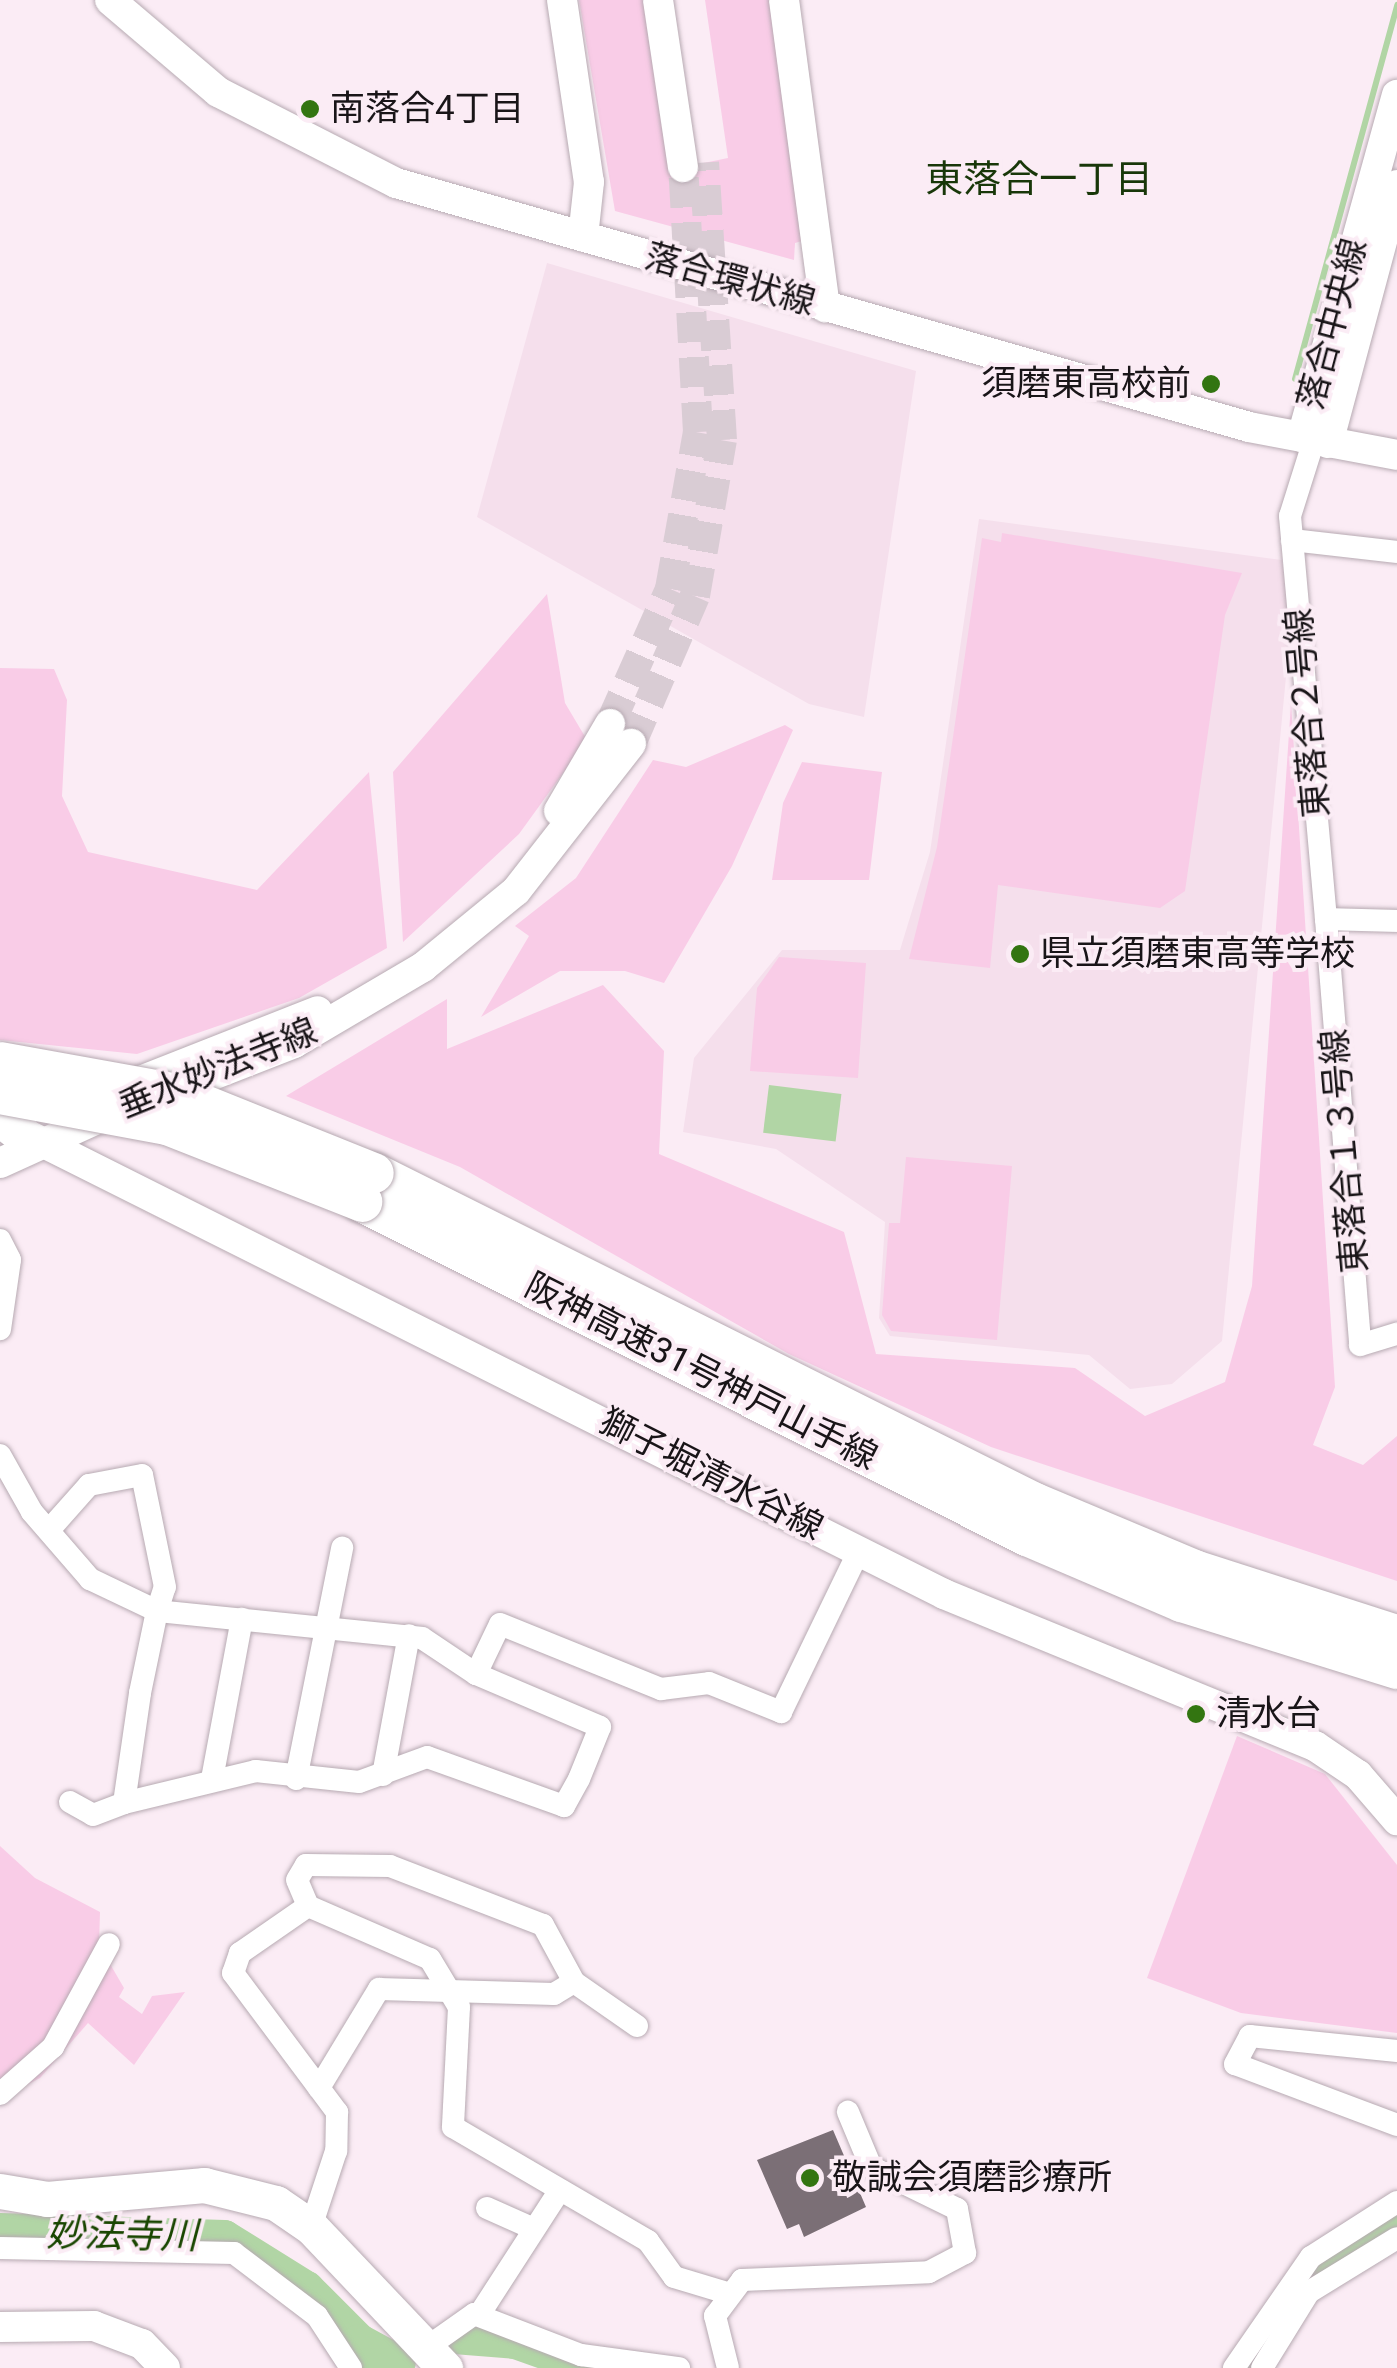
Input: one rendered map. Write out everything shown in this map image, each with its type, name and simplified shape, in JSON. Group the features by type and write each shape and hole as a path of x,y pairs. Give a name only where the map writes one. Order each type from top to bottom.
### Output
{"highway":[{"name":"阪神高速31号神戸山手線","path":"0,1062 178,1094 1035,1503 1194,1570 1397,1635"},
{"name":"阪神高速31号神戸山手線","path":"0,1094 168,1125 368,1187 1027,1536 1182,1602 1397,1669"}],"main road":[{"path":"0,2191 48,2199 204,2185 276,2202 312,2227 440,2363"}],"street":[{"name":"落合環状線","path":"110,0 218,92 311,146 396,183 825,307 1314,440 1397,455"},
{"path":"562,0 589,182 583,237"},
{"path":"658,0 694,165 679,0"},
{"path":"784,0 825,307"},
{"name":"落合中央線","path":"1314,440 1397,95"},
{"name":"落合中央線","path":"1314,440 1397,184"},
{"name":"東落合２号線","path":"1314,440 1292,540 1326,919"},
{"path":"1292,540 1397,552"},
{"name":"垂水妙法寺線","path":"10,1135 319,1011 410,956 516,862 621,734"},
{"path":"1326,919 1397,920"},
{"name":"東落合１３号線","path":"1326,919 1360,1345 1397,1334"},
{"name":"獅子堀清水谷線","path":"10,1135 1080,1656 1315,1746 1358,1775 1397,1820"},
{"path":"0,1240 10,1260 0,1329"},
{"path":"0,1454 48,1530 90,1579 158,1611 326,1622 409,1635 476,1674 600,1727 564,1806 439,1758 382,1775 296,1779 256,1771 212,1779 93,1814 70,1802"},
{"path":"48,1530 89,1485 142,1475 166,1567 124,1803"},
{"path":"296,1779 342,1548"},
{"path":"476,1674 500,1624 661,1689 708,1682 780,1712 859,1551"},
{"path":"212,1779 242,1619"},
{"path":"382,1775 409,1635"},
{"path":"636,2026 574,1982 543,1925 390,1866 306,1866 297,1880 308,1906 430,1959 458,2007 452,2127 648,2241 674,2277 724,2292"},
{"path":"308,1906 240,1953 233,1973 337,2112 336,2151 312,2227"},
{"path":"0,2094 53,2047 109,1944"},
{"path":"320,2088 379,1989 554,1994 574,1982"},
{"path":"1397,2051 1250,2036 1235,2064 1397,2125"},
{"path":"728,2368 715,2316 724,2292 742,2280 929,2272 965,2253 957,2210 871,2167 848,2112"},
{"path":"440,2363 478,2316 560,2190"},
{"path":"1234,2368 1311,2257 1397,2202"},
{"path":"487,2208 534,2229"},
{"path":"1262,2368 1309,2292 1397,2238"},
{"path":"0,2248 234,2253 317,2316 351,2368"},
{"path":"478,2316 580,2355 679,2368"},
{"path":"0,2327 94,2326 142,2344 165,2368"}],"shaded area":[{"path":"579,0 648,0 674,169 728,158 705,0 772,0 808,239 795,243 794,260 615,211"},
{"path":"547,263 916,371 864,717 809,704 477,517"},
{"name":"県立須磨東高等学校","path":"979,519 1282,560 1291,625 1222,1341 1172,1384 1130,1389 1089,1355 890,1336 879,1318 885,1222 776,1149 683,1132 694,1058 782,950 900,950 930,852"},
{"path":"1002,533 1242,573 1225,615 1185,891 1160,908 998,885 990,968 909,959 937,847 982,538 1001,542"},
{"path":"547,594 565,703 587,740 519,834 403,942 393,772"},
{"path":"0,668 54,669 67,700 62,796 88,852 257,890 369,772 387,948 299,998 137,1054 0,1040"},
{"path":"1291,703 1335,1387 1313,1445 1363,1465 1397,1436 1397,1581 991,1447 789,1354 460,1167 286,1096 447,999 447,1049 603,985 664,1051 659,1154 844,1232 876,1354 1075,1368 1145,1416 1225,1382 1252,1286"},
{"path":"785,725 793,730 732,866 664,983 625,971 560,971 481,1017 529,936 515,926 576,878 653,760 686,767"},
{"path":"802,762 882,772 869,880 772,880 783,803"},
{"path":"779,957 866,963 858,1078 750,1071 757,988"},
{"path":"769,1085 841,1094 836,1142 763,1133"},
{"path":"906,1157 1012,1166 997,1340 891,1331 882,1315 889,1223 900,1223"},
{"path":"1237,1736 1325,1774 1397,1865 1397,2033 1241,2013 1147,1978"},
{"path":"0,1846 35,1878 100,1912 99,1945 124,1988 119,1997 142,2014 152,1996 185,1992 134,2065 88,2023 40,2078 0,2099"}],"building":[{"name":"敬誠会須磨診療所","path":"833,2130 866,2207 804,2237 799,2224 787,2229 757,2160"}],"waterway":[{"path":"1295,379 1397,5"},
{"path":"1249,2368 1311,2274 1397,2219"},
{"name":"妙法寺川","path":"0,2230 224,2237 306,2288 359,2341 366,2368"},
{"path":"454,2336 515,2341 591,2368"},
{"path":"359,2341 398,2362"}],"tunnel":[{"path":"631,744 695,596 722,440 704,163"},
{"path":"610,724 670,589 698,432 683,167"}],"place":[{"name":"南落合4丁目","path":"310,109"},
{"name":"須磨東高校前","path":"1211,384"},
{"name":"県立須磨東高等学校","path":"1020,954"},
{"name":"清水台","path":"1196,1714"},
{"name":"敬誠会須磨診療所","path":"810,2178"}],"district":[{"name":"東落合一丁目","path":"1039,180"}]}
